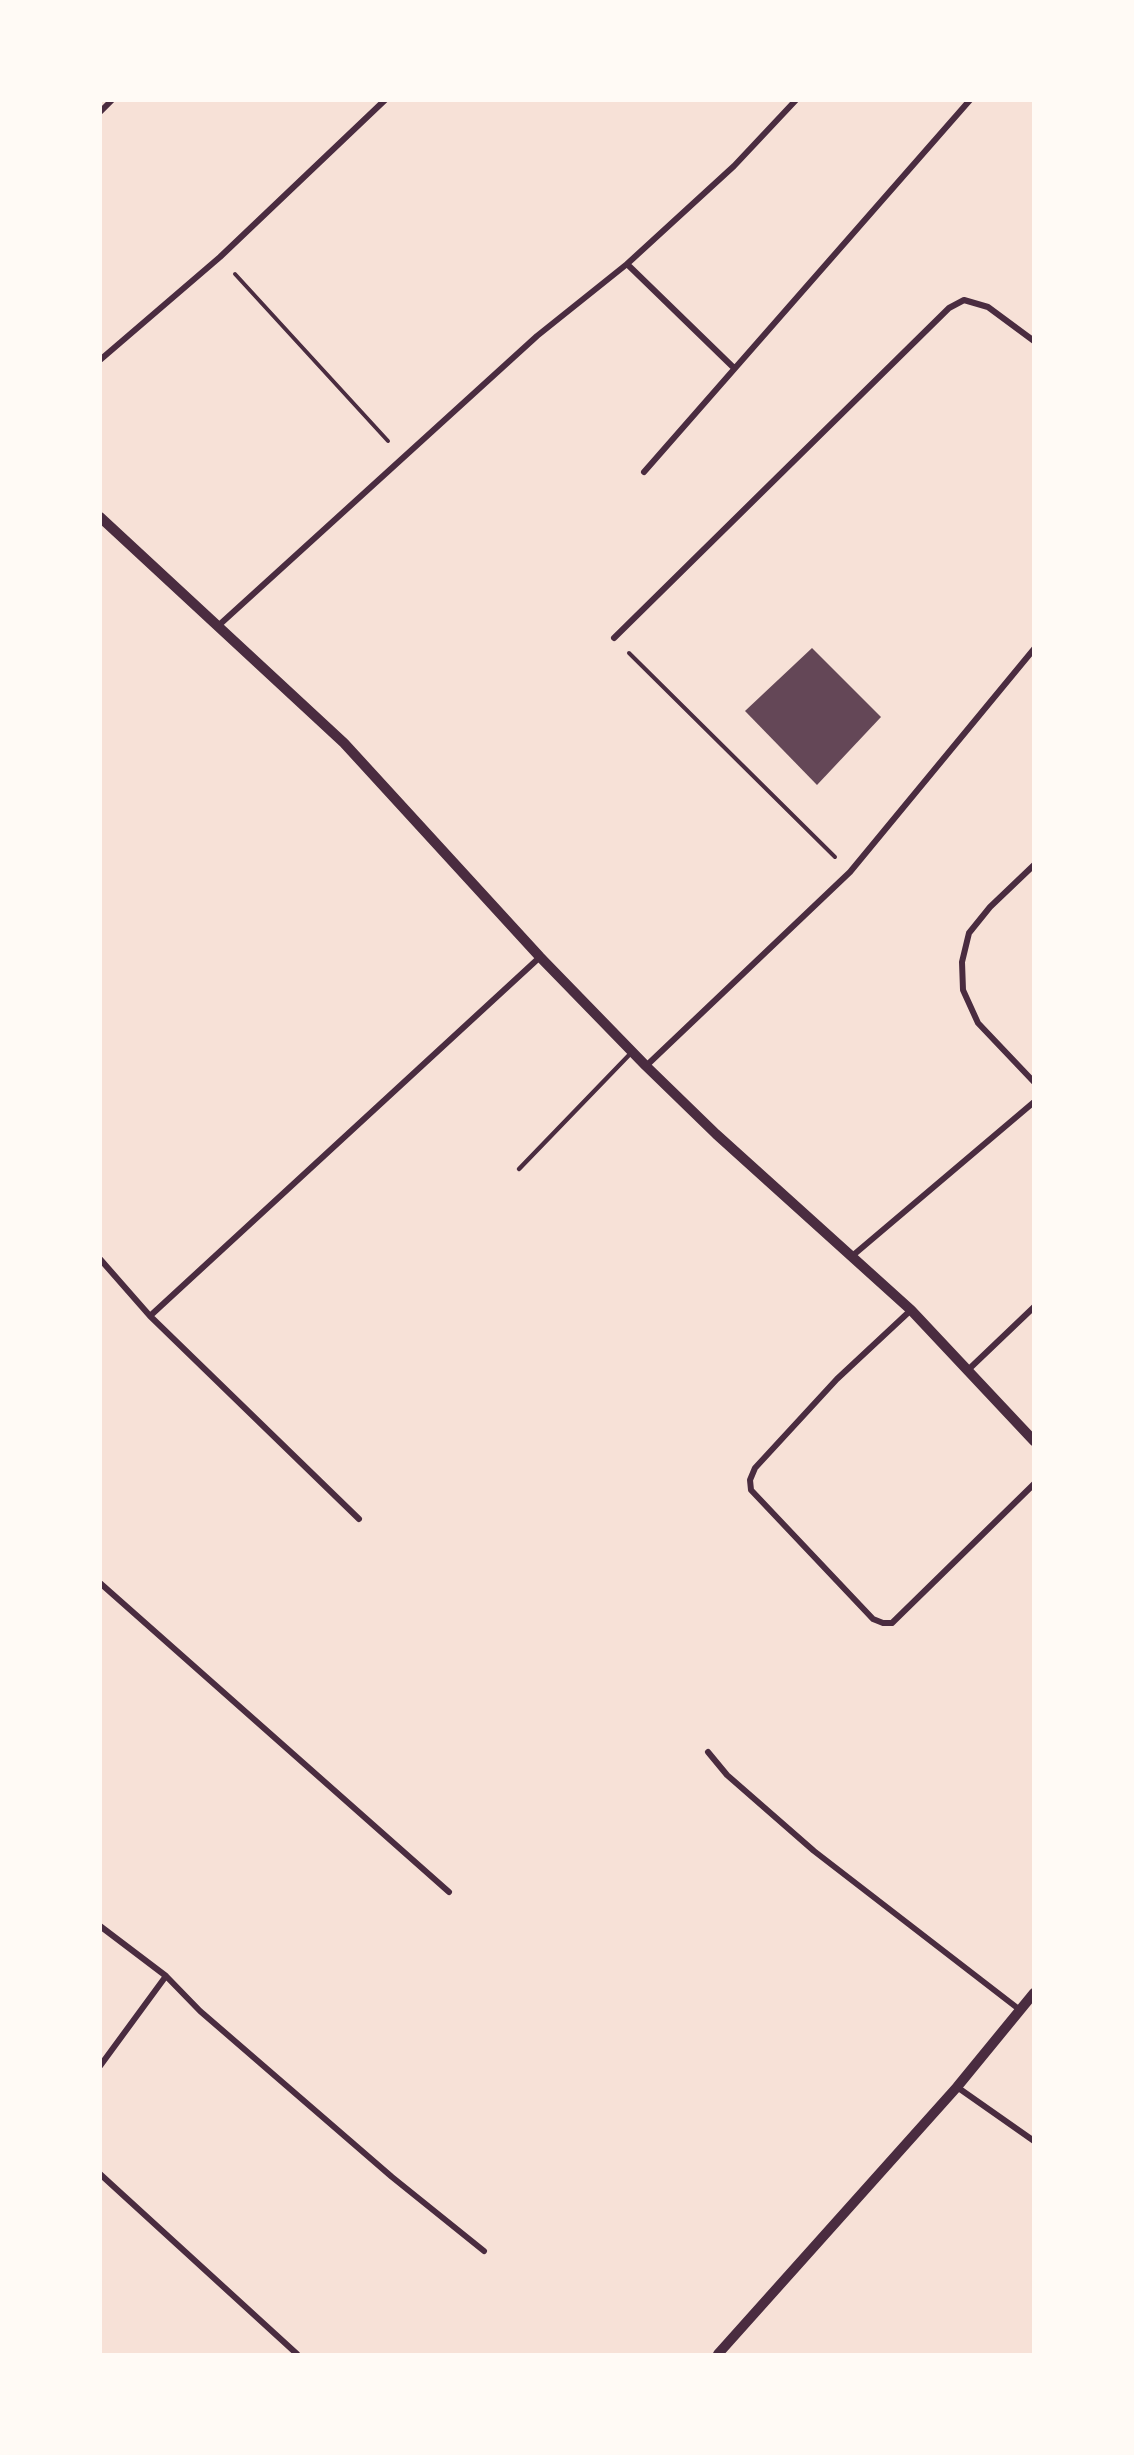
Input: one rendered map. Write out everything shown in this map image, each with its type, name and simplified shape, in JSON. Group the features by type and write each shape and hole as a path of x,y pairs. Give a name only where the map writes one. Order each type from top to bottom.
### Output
{"street":[{"path":"100,112 112,100"},
{"path":"100,360 220,257 385,100"},
{"path":"218,626 537,336 627,264 734,166 796,100"},
{"path":"644,472 970,100"},
{"path":"627,264 734,368"},
{"path":"614,638 949,308 964,300 988,307 1034,341"},
{"path":"100,517 344,743 540,957 632,1052 851,1257 911,1310 1034,1441"},
{"path":"646,1066 850,872 1034,649"},
{"path":"1034,865 990,907 969,933 962,962 963,990 978,1023 1034,1082"},
{"path":"150,1316 540,957"},
{"path":"851,1257 1034,1102"},
{"path":"100,1259 150,1316 359,1519"},
{"path":"968,1370 1034,1307"},
{"path":"911,1310 837,1379 754,1468 750,1480 751,1490 873,1619 883,1623 892,1623 1034,1484"},
{"path":"100,1583 449,1892"},
{"path":"708,1752 727,1775 814,1851 1020,2010"},
{"path":"100,1926 166,1976 209,2019 392,2177 484,2252"},
{"path":"100,2066 166,1976"},
{"path":"718,2355 957,2086 1034,1993"},
{"path":"957,2086 1034,2141"},
{"path":"100,2174 297,2355"}],"lane":[{"path":"519,1168 632,1052"}],"path":[{"path":"220,257 403,457"},
{"path":"614,638 850,872"}],"building":[{"path":"812,648 881,717 817,785 745,711"}]}
